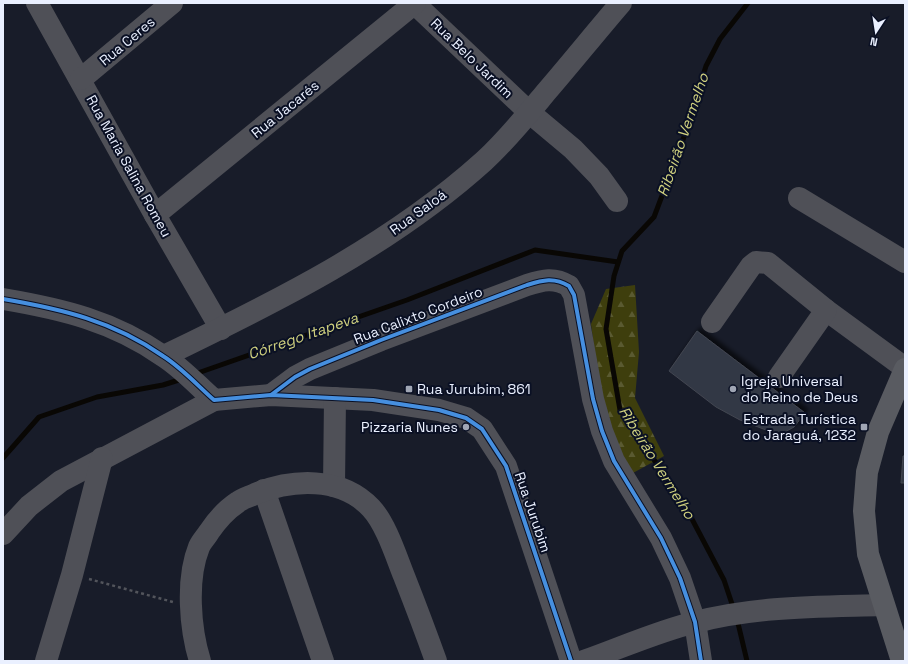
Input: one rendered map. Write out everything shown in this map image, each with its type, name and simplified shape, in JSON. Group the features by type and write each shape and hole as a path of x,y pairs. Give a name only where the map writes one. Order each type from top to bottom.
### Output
{"main road":[{"path":"902,661 868,554 864,511 867,472 881,422 905,368"}],"street":[{"name":"Rua Maria Salina Romeu","path":"37,3 81,79 155,215 221,329"},
{"name":"Rua Ceres","path":"81,79 172,3"},
{"name":"Rua Belo Jardim","path":"415,3 530,113 573,149 594,170 617,201"},
{"name":"Rua Jacarés","path":"155,215 415,3"},
{"name":"Rua Saloá","path":"164,356 221,329 337,266 376,243 434,203 485,160 530,113 621,3"},
{"path":"799,198 905,262"},
{"path":"712,322 750,266 756,262 768,263 826,310 905,368"},
{"name":"Rua Calixto Cordeiro","path":"271,395 295,377 310,369 381,340 543,280 553,279 563,282 569,286 574,295 593,399 602,432 614,461 661,538 680,578 695,622"},
{"path":"3,299 88,317 125,333 164,356 214,400 61,481 30,506 3,534"},
{"path":"779,377 826,310"},
{"name":"Rua Jurubim","path":"214,400 271,395 373,400 439,410 466,418 482,428 506,466 571,661"},
{"path":"334,486 335,398"},
{"path":"46,661 72,575 102,458"},
{"path":"194,657 191,607 194,564 200,546 219,518 239,501 264,490 290,484 313,483 334,486 356,496 371,509 391,542 436,661"},
{"path":"264,490 323,661"},
{"path":"584,661 695,622 719,617 748,612 883,605"},
{"path":"695,622 701,661"}],"path":[{"path":"72,575 191,607"}],"green space":[{"path":"635,285 639,352 635,398 664,456 633,473 615,454 598,377 591,324 606,289"}],"building":[{"name":"Igreja Universal do Reino de Deus","path":"697,331 805,413 794,427 779,435 740,420 716,407 669,371"},
{"path":"903,456 905,456 905,483 901,483"}],"waterway":[{"name":"Ribeirão Vermelho","path":"734,610 724,580 683,502 620,410 606,329 614,276 622,251 654,217 682,143 706,66 720,39 748,3"},
{"name":"Córrego Itapeva","path":"195,374 407,300 535,250 618,262"},
{"name":"Córrego Itapeva","path":"3,458 39,417 97,397 163,385 182,379"},
{"name":"Ribeirão Vermelho","path":"737,619 747,661"}],"cycle path":[{"path":"271,395 295,377 310,369 381,340 527,285 553,280 569,286 574,295 593,399 602,431 614,461 661,538 680,578 695,622 701,661"},
{"path":"3,299 66,312 106,325 125,334 144,344 170,361 214,400 271,395 373,400 439,410 466,418 482,429 506,466 571,661"}],"place":[{"name":"Rua Jurubim, 861","path":"409,389"},
{"name":"Igreja Universal do Reino de Deus","path":"733,389"},
{"name":"Pizzaria Nunes","path":"466,427"},
{"name":"Estrada Turística do Jaraguá, 1232","path":"864,427"}]}
